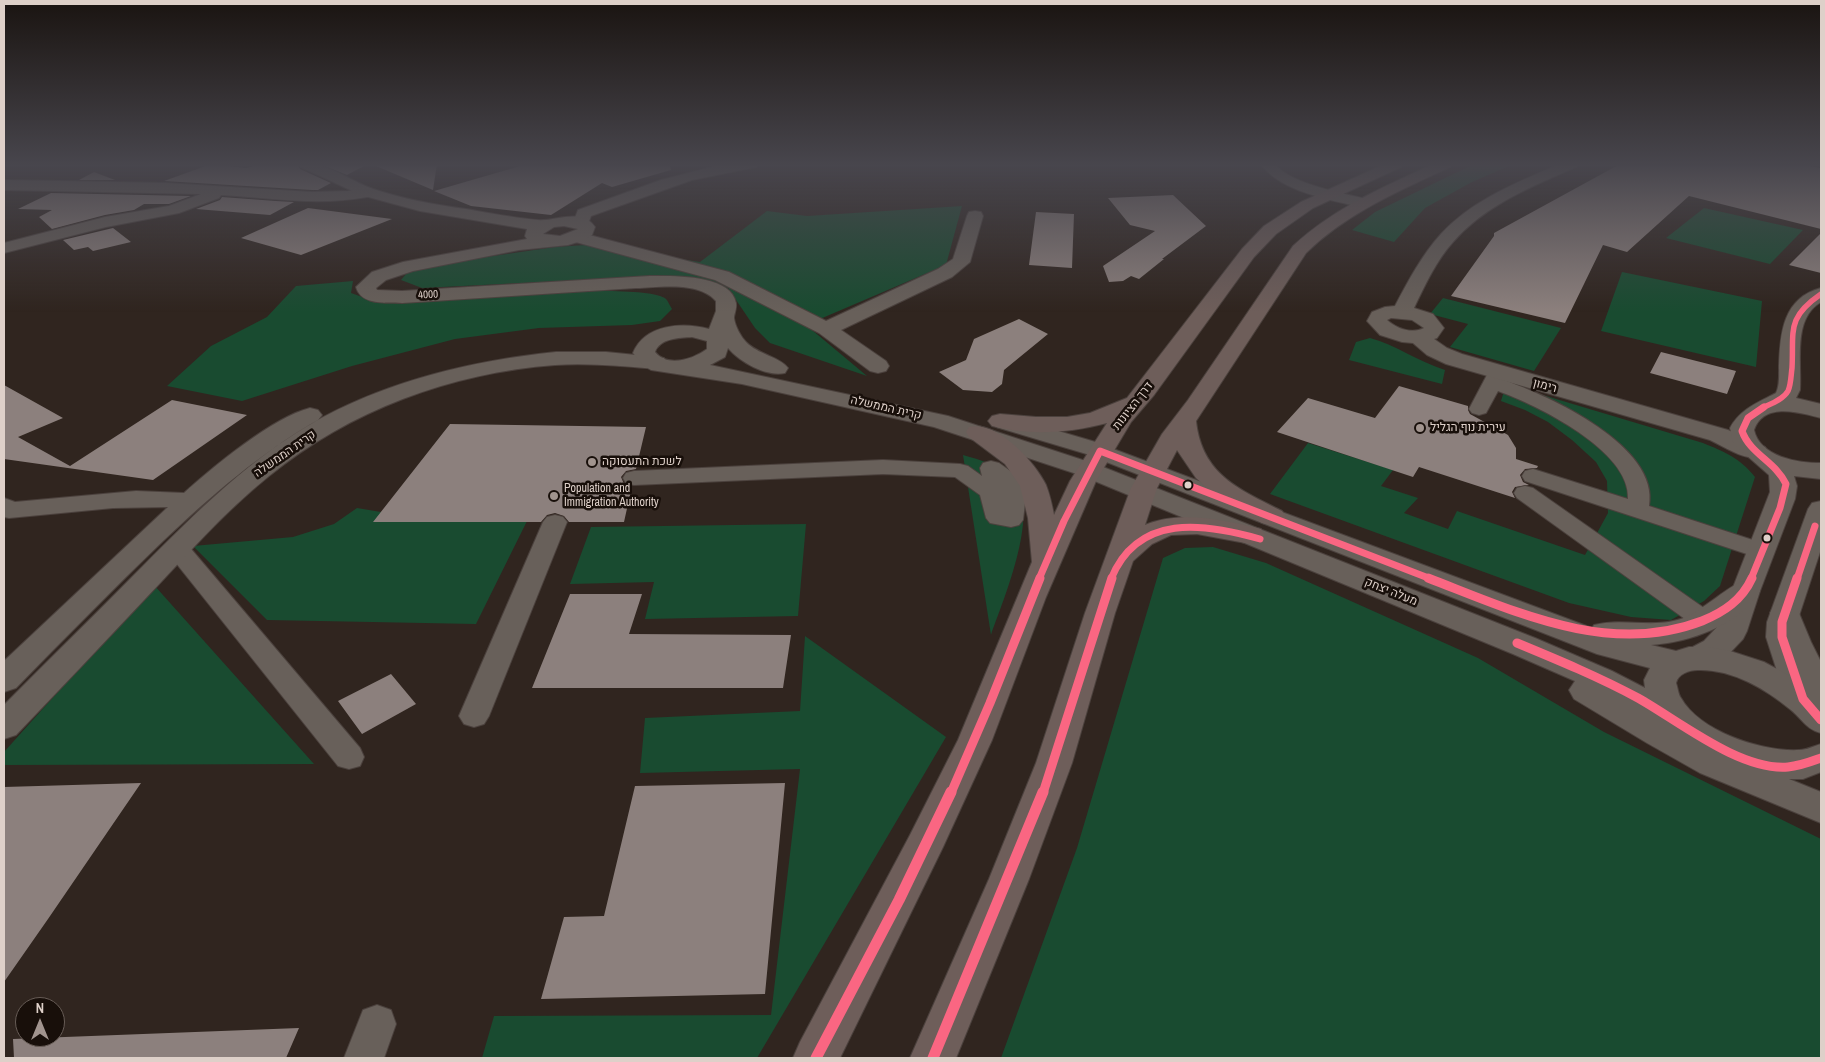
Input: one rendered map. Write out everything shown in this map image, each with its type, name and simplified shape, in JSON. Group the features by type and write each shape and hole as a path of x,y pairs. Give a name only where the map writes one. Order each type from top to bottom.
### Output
{"highway":[{"name":"דרך הציונות","path":"816,1058 924,847 975,740 1046,563 1094,461 1121,419 1137,401 1259,241 1293,214"},
{"path":"933,1058 1009,879 1054,763 1100,613 1148,481 1174,434 1198,404 1299,250 1329,223 1346,214"},
{"path":"989,426 1077,424 1112,414 1137,401"},
{"path":"1184,420 1186,440 1190,452 1209,478 1232,494 1261,526"},
{"path":"989,426 1003,447 1030,478 1038,494 1046,563"},
{"path":"1120,557 1145,535 1162,528 1183,526 1261,526"}],"street":[{"path":"4,248 104,222 153,214"},
{"name":"4000","path":"453,214 538,231"},
{"path":"584,214 579,230 722,276 826,330 878,366"},
{"name":"רימון","path":"1478,214 1448,236 1428,263 1402,313 1380,316 1377,321 1386,330 1394,333 1419,336 1424,343 1437,352 1496,378 1678,422 1719,434 1761,456"},
{"path":"826,330 945,273 961,262 974,216"},
{"name":"4000","path":"501,248 559,222 579,230"},
{"name":"4000","path":"579,230 553,241 501,248 390,271 372,280 366,287 367,291 372,295 402,297 637,283 675,282 706,286 724,297 726,303 718,342"},
{"name":"4000","path":"538,231 537,238 553,241"},
{"name":"4000","path":"637,283 676,285 702,293 709,299 712,305 707,314 668,350"},
{"path":"1821,294 1808,300 1799,309 1793,322 1789,390 1785,397 1762,408 1743,425 1742,432 1746,442 1781,473 1786,483 1782,499 1745,591 1732,631 1715,649 1665,670 1660,681 1662,695 1672,711 1688,727 1711,743 1738,756 1821,780"},
{"path":"724,318 729,336 736,346 754,359 777,368"},
{"name":"קרית הממשלה","path":"4,726 177,548 224,503 276,458 324,427 390,395 448,376 507,364 608,358 668,350 706,334 718,342 729,356 744,361 907,396 1094,461"},
{"name":"קרית הממשלה","path":"668,350 692,364 710,358 717,352 718,342"},
{"name":"קרית הממשלה","path":"4,680 140,547 190,501 247,454 273,436 338,401 375,385 440,364 474,356 541,347 630,343 668,350 742,377 863,403 989,426"},
{"path":"1479,409 1496,378 1512,389 1567,415 1610,447 1626,464 1636,481 1639,494 1637,511"},
{"path":"1772,404 1801,405 1821,410"},
{"name":"רימון","path":"1678,422 1717,425 1748,420"},
{"path":"1761,456 1805,470 1821,472"},
{"name":"מעלה יצחק","path":"1094,461 1261,526 1608,646 1686,661 1716,660 1762,674 1815,701"},
{"path":"634,478 883,467 960,471 991,492 998,518 1012,520 1015,496 993,476 991,468 1039,502"},
{"path":"1705,621 1529,484 1637,511 1762,551"},
{"path":"4,506 9,510 48,508 131,498 190,501"},
{"path":"1815,701 1811,672 1794,643 1785,613 1821,509"},
{"path":"474,716 555,522"},
{"name":"מעלה יצחק","path":"1261,526 1483,629 1600,679 1688,727"},
{"path":"177,548 349,757"},
{"path":"1537,620 1592,632 1625,635 1676,633 1705,621 1724,610 1745,591"},
{"path":"1483,629 1659,734 1713,763 1821,808"},
{"path":"1767,764 1792,767 1813,764 1821,758"}],"green space":[{"path":"764,214 807,216 845,214 960,214 946,265 806,325 867,376 770,343 755,328 728,288 696,279 642,277 422,288 401,280 411,268 555,247 586,245 700,262"},
{"path":"1373,214 1420,214 1394,242 1352,230"},
{"path":"1697,214 1729,214 1803,230 1770,264 1666,238"},
{"path":"1622,272 1762,301 1756,367 1601,331"},
{"path":"353,281 351,293 379,303 530,293 617,291 649,294 666,299 672,309 660,321 632,325 539,328 455,339 352,366 242,401 167,386 211,346 267,317 296,286"},
{"path":"1443,298 1561,328 1534,371 1450,347 1468,324 1430,314"},
{"path":"1370,338 1445,370 1442,384 1349,360 1356,342"},
{"path":"1506,384 1703,443 1725,453 1744,465 1755,477 1720,586 1704,601 1671,620 1631,617 1569,603 1270,494 1308,443 1393,470 1381,486 1418,498 1404,513 1448,529 1457,511 1585,555 1608,513 1607,481 1596,462 1572,440 1548,422 1525,410 1501,401"},
{"path":"963,455 989,463 1011,477 1020,491 1023,509 1018,554 991,635"},
{"path":"357,508 423,519 528,519 476,624 267,620 193,546 293,537 334,524"},
{"path":"806,524 798,616 645,619 654,582 570,584 591,527"},
{"path":"1213,547 1266,563 1478,658 1604,732 1821,839 1821,1058 1001,1058 1077,848 1163,558 1185,548"},
{"path":"154,585 314,764 4,765 4,752"},
{"path":"805,636 946,737 757,1058 482,1058 494,1016 771,1015 800,769 640,773 645,718 800,711"}],"building":[{"path":"45,214 113,214 52,229 39,217"},
{"path":"296,214 350,214 392,219 301,255 241,238"},
{"path":"1036,214 1074,214 1072,268 1029,265"},
{"path":"1121,214 1193,214 1206,226 1139,279 1131,276 1123,281 1109,282 1103,266 1155,231 1130,225"},
{"path":"1529,214 1670,214 1627,252 1603,245 1565,323 1451,296 1494,236 1494,233"},
{"path":"1759,214 1821,214 1821,229"},
{"path":"113,228 131,242 93,251 88,247 74,250 63,240"},
{"path":"1821,233 1821,273 1789,265"},
{"path":"1019,319 1048,334 1004,370 1002,384 992,392 963,390 939,372 966,360 974,339"},
{"path":"1661,352 1736,371 1727,394 1650,373"},
{"path":"4,385 63,418 18,437 70,466 172,400 247,415 153,480 4,459"},
{"path":"1399,386 1468,406 1470,414 1508,435 1516,448 1516,459 1538,466 1537,468 1525,469 1520,475 1523,482 1529,485 1515,487 1512,492 1515,498 1419,467 1413,477 1277,432 1308,398 1375,418"},
{"path":"450,424 646,427 636,469 626,471 621,477 624,484 632,486 624,522 569,522 564,516 555,513 547,515 541,522 373,522"},
{"path":"570,594 642,594 629,634 791,635 783,688 532,688"},
{"path":"391,674 416,704 362,734 338,701"},
{"path":"141,783 48,919 4,982 4,787"},
{"path":"785,783 765,994 541,999 564,917 604,916 635,786"},
{"path":"299,1028 286,1058 14,1058 13,1039 15,1039 15,1047 65,1047 65,1037"}],"transit line":[{"path":"816,1058 899,900 957,780 1048,557 1081,486 1100,451 1537,620 1581,629 1623,634 1666,632 1687,627 1724,610 1742,595 1751,580 1780,508 1786,484 1782,475 1750,446 1742,431 1744,423 1753,413 1778,400 1788,391 1791,377 1793,326 1798,315 1807,304 1821,294"},
{"path":"1815,526 1782,622 1782,637 1803,699 1821,720"},
{"path":"933,1058 1048,780 1112,577 1123,556 1137,542 1155,532 1175,528 1218,529 1260,539"},
{"path":"1517,643 1623,690 1705,739 1740,757 1777,767 1799,766 1821,758"}],"place":[{"name":"עירית נוף הגליל","path":"1420,428"},
{"name":"לשכת התעסוקה","path":"592,462"},
{"name":"Population and Immigration Authority","path":"554,496"}]}
